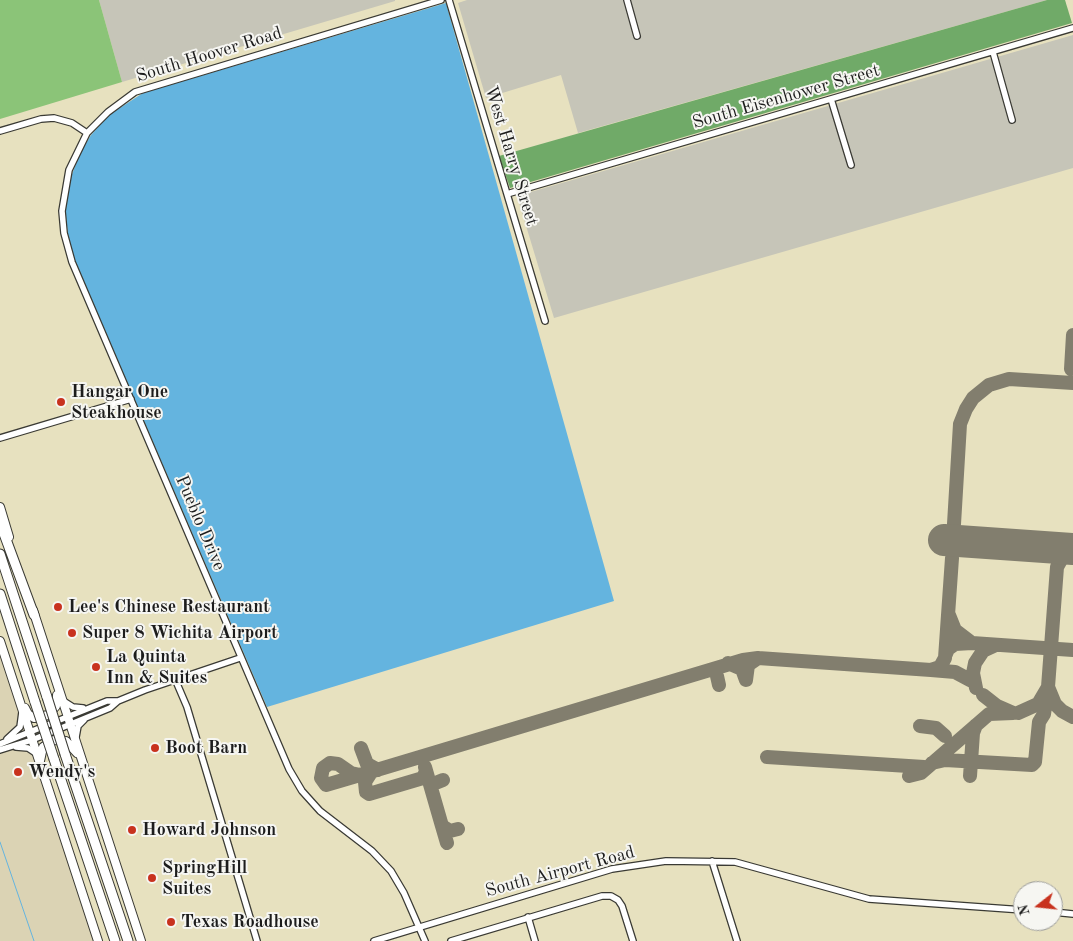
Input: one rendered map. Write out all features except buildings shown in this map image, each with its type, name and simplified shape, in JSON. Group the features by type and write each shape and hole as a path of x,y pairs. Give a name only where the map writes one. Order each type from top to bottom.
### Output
{"highway":[{"path":"0,523 34,615"},
{"path":"0,554 128,941"},
{"path":"0,594 115,941"}],"main road":[{"path":"0,507 141,941"},
{"path":"0,641 98,941"},
{"path":"17,694 28,714 34,718 41,717 48,715 56,706 57,687"},
{"path":"39,759 43,747 54,740 66,742 80,756"}],"street":[{"name":"South Hoover Road","path":"87,133 108,112 142,89 441,0"},
{"name":"West Harry Street","path":"449,0 545,321"},
{"path":"627,0 637,36"},
{"name":"South Eisenhower Street","path":"507,194 1073,28"},
{"path":"992,52 1012,120"},
{"path":"832,99 851,165"},
{"path":"0,131 42,119 54,118 72,123 87,133"},
{"name":"Pueblo Drive","path":"87,133 76,152 65,184 62,211 64,233 72,262 289,769 302,791 320,811 372,851 391,871 404,893 425,941"},
{"path":"0,438 131,399"},
{"path":"68,721 110,708 118,701 175,679 240,658"},
{"path":"175,679 187,707 257,941"},
{"path":"61,699 74,707 93,707"},
{"path":"0,750 68,721 107,701 118,701"},
{"path":"1,743 15,734 20,726 23,710"},
{"path":"75,742 78,726 89,716"},
{"path":"1,743 31,736"},
{"path":"8,748 28,748 39,759"},
{"name":"South Airport Road","path":"374,941 612,869 666,861 712,861 748,864 869,899 1013,909"},
{"path":"712,861 736,941"},
{"path":"451,941 602,896 611,896 618,900 633,941"},
{"path":"528,918 536,941"}],"shaded area":[{"path":"99,0 395,0 395,1 122,82"},
{"path":"467,0 1047,0 578,133 561,75 486,98 458,3"},
{"path":"1073,35 1073,168 554,318 517,196"},
{"path":"0,641 98,941 0,941"}],"green space":[{"path":"0,0 99,0 122,82 0,119"},
{"path":"1047,0 1065,0 1072,23 510,188 499,156"}],"water":[{"path":"446,3 614,601 267,707 70,249 65,211 68,185 80,153 91,135 109,115 143,93"}],"waterway":[{"path":"0,842 34,941"}],"taxiway":[{"path":"1071,369 1073,335"},
{"path":"954,524 960,424 973,398 989,385 1009,379 1073,383"},
{"path":"932,763 945,760 1032,765 1035,762 1039,722 1044,714 1048,687 1057,567 1062,558 1073,552"},
{"path":"952,558 945,658 940,667 931,670 955,672 970,680"},
{"path":"946,654 948,649 955,644 972,643 955,630 949,615"},
{"path":"972,643 1073,650"},
{"path":"976,688 973,673 975,663 983,651 996,645"},
{"path":"728,663 742,669 746,680 748,665 758,658"},
{"path":"360,775 326,785 321,778 323,768 330,763 338,764 351,773 360,775 743,660 758,658 931,670"},
{"path":"717,676 719,685"},
{"path":"1018,713 1038,704 1048,687 1055,704 1062,711 1073,717"},
{"path":"909,776 921,773 989,714 1013,713 997,706 983,695"},
{"path":"970,776 973,733 976,725"},
{"path":"920,726 936,728 945,736"},
{"path":"361,748 367,764 378,770"},
{"path":"767,757 924,767"},
{"path":"425,767 442,826"},
{"path":"372,771 365,782 366,792 369,794 423,778 426,771"},
{"path":"438,782 443,780"},
{"path":"447,843 442,826 450,831 458,829"}],"runway":[{"path":"944,540 1073,549"}],"place":[{"name":"Hangar One Steakhouse","path":"61,402"},
{"name":"Lee's Chinese Restaurant","path":"58,607"},
{"name":"Super 8 Wichita Airport","path":"72,633"},
{"name":"La Quinta Inn & Suites","path":"96,667"},
{"name":"Boot Barn","path":"155,748"},
{"name":"Wendy's","path":"18,772"},
{"name":"Howard Johnson","path":"132,830"},
{"name":"SpringHill Suites","path":"152,878"},
{"name":"Texas Roadhouse","path":"171,922"}]}
